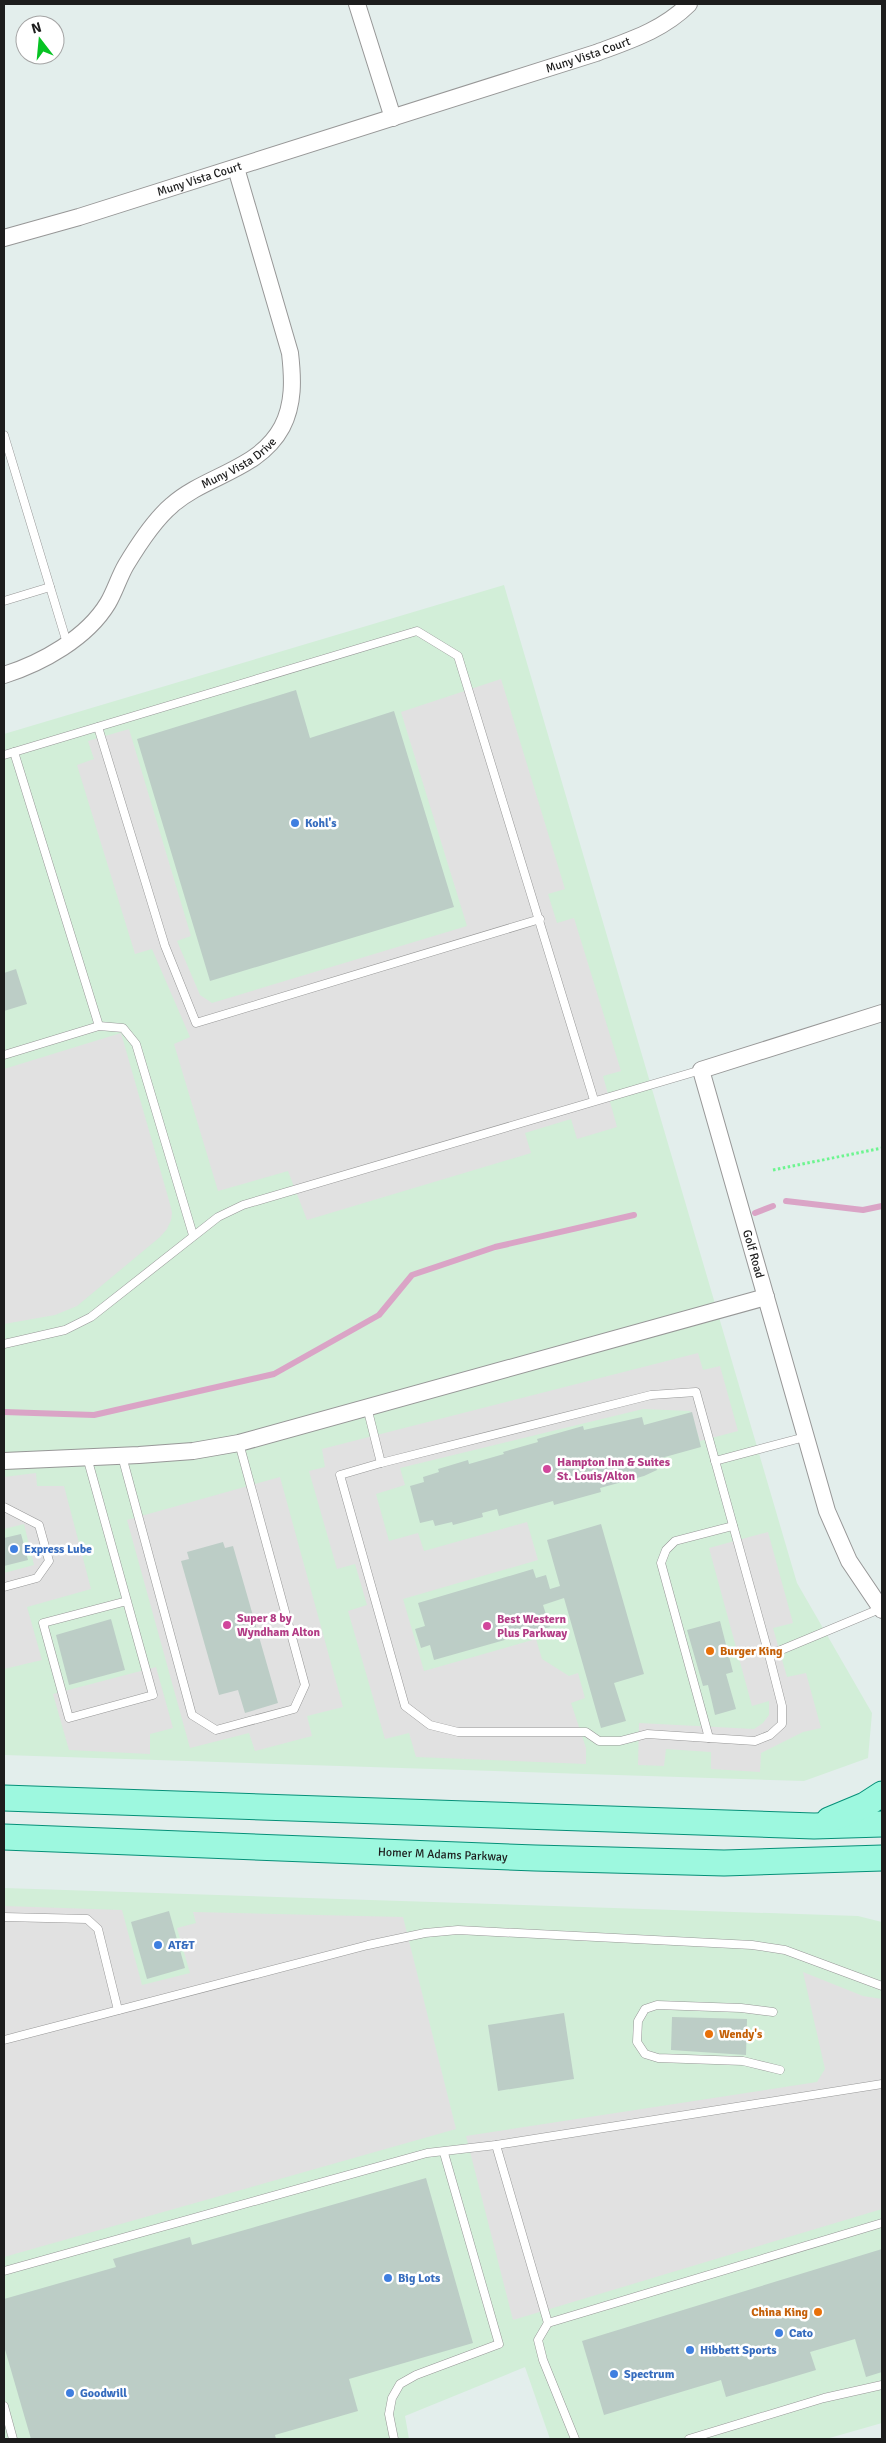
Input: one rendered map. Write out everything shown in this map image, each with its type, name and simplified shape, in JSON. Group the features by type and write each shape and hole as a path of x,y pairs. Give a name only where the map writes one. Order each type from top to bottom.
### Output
{"main road":[{"path":"814,1826 865,1805 882,1794"},
{"path":"4,1798 814,1826 882,1824"},
{"name":"Homer M Adams Parkway","path":"4,1837 724,1864 882,1858"}],"street":[{"path":"357,4 393,118"},
{"name":"Muny Vista Court","path":"4,238 236,168 596,53 650,33 675,18 689,4"},
{"name":"Muny Vista Drive","path":"4,675 50,654 67,643 97,618 108,603 126,566 155,524 171,505 192,491 253,459 268,446 282,428 290,406 293,382 290,353 236,168"},
{"path":"701,1070 882,1013"},
{"name":"Golf Road","path":"701,1070 828,1511 849,1561 882,1609"},
{"path":"4,1462 193,1451 239,1443 766,1297"}],"lane":[{"path":"4,435 67,643"},
{"path":"4,601 50,587"},
{"path":"4,755 417,631 458,656 594,1100"},
{"path":"98,727 165,946 196,1023 540,920"},
{"path":"14,752 99,1026"},
{"path":"4,1055 99,1026 123,1028 136,1044 193,1236"},
{"path":"4,1344 65,1330 91,1317 218,1217 243,1205 701,1070"},
{"path":"696,1392 715,1462 782,1706 782,1724 770,1735 755,1741 647,1734 620,1741 599,1741 586,1732 458,1732 430,1725 405,1706 340,1475 651,1395 696,1392"},
{"path":"368,1408 382,1463"},
{"path":"715,1462 806,1437"},
{"path":"122,1456 192,1715 216,1730 294,1709 305,1685 239,1443"},
{"path":"87,1457 127,1601 153,1695 69,1718 43,1623 127,1601"},
{"path":"4,1507 39,1525 49,1560 36,1578 4,1587"},
{"path":"709,1738 661,1563 666,1550 675,1541 733,1526"},
{"path":"769,1655 882,1609"},
{"path":"4,1917 87,1919 98,1929 118,2010"},
{"path":"4,2040 368,1945 425,1933 458,1930 752,1945 785,1950 882,1986"},
{"path":"773,2012 741,2008 657,2005 645,2009 638,2021 637,2042 645,2054 658,2058 743,2061 780,2070"},
{"path":"4,2271 427,2153 444,2153 882,2084"},
{"path":"496,2145 548,2323"},
{"path":"394,2439 389,2414 392,2398 400,2384 416,2375 499,2344 444,2153"},
{"path":"575,2439 538,2340 548,2323 882,2222"},
{"path":"689,2439 824,2398 882,2385"},
{"path":"4,2406 13,2439"}],"path":[{"path":"773,1170 882,1148"}],"shaded area":[{"path":"504,585 797,1583 872,1713 868,1758 804,1781 4,1755 4,734"},
{"path":"501,679 565,889 548,894 557,923 574,918 621,1071 603,1076 617,1127 577,1139 571,1119 525,1133 531,1153 307,1220 288,1171 218,1191 174,1044 190,1037 152,949 135,954 77,765 94,759 88,741 129,729 191,936 177,941 200,995 212,1003 467,926 401,712"},
{"path":"121,1033 170,1204 171,1220 167,1229 160,1237 77,1306 55,1315 4,1324 4,1069"},
{"path":"698,1353 703,1370 720,1366 738,1431 700,1441 690,1411 643,1409 400,1468 405,1485 376,1494 389,1541 418,1533 424,1551 527,1522 538,1560 403,1599 424,1671 536,1639 542,1659 569,1676 578,1673 585,1698 571,1703 586,1748 586,1764 416,1757 409,1733 385,1739 348,1611 367,1605 355,1564 337,1569 309,1471 325,1467 322,1449"},
{"path":"36,1473 37,1486 64,1486 91,1589 27,1607 42,1660 4,1669 4,1573 34,1565 24,1524 4,1529 4,1477"},
{"path":"280,1477 343,1707 307,1716 312,1736 255,1751 249,1733 190,1748 127,1520"},
{"path":"768,1532 793,1623 773,1628 787,1677 806,1673 821,1728 803,1732 761,1753 760,1772 711,1769 711,1752 666,1749 664,1766 638,1765 639,1723 754,1729 763,1723 769,1715 769,1701 752,1706 709,1548"},
{"path":"156,1667 173,1728 150,1734 150,1754 69,1750 53,1694"},
{"path":"4,1888 858,1916 882,1922 882,2423 826,2439 550,2439 525,2367 405,2416 409,2439 4,2439"},
{"path":"4,1906 122,1910 142,1985 190,1973 177,1928 196,1923 193,1912 403,1917 456,2129 4,2257"},
{"path":"803,1972 863,1996 882,1999 882,2209 513,2320 466,2136 817,2082 825,2069"}],"building":[{"name":"Kohl's","path":"296,690 310,738 394,711 454,907 210,981 137,739"},
{"path":"16,969 27,1004 4,1011 4,973"},
{"name":"Hampton Inn & Suites St. Louis/Alton","path":"692,1412 701,1447 654,1460 657,1470 644,1476 600,1488 601,1492 554,1505 553,1501 499,1516 497,1509 482,1513 483,1517 453,1525 452,1522 435,1526 433,1520 420,1523 410,1486 424,1482 423,1477 439,1472 438,1469 468,1460 469,1464 504,1454 503,1452 538,1442 537,1439 583,1426 584,1430 642,1417 644,1425"},
{"name":"Best Western Plus Parkway","path":"601,1524 644,1674 614,1683 626,1721 601,1728 564,1598 543,1605 550,1627 434,1660 430,1645 421,1648 415,1629 425,1626 418,1603 533,1569 536,1578 546,1575 550,1589 560,1586 547,1540"},
{"name":"Express Lube","path":"21,1534 28,1560 4,1566 4,1538"},
{"name":"Super 8 by Wyndham Alton","path":"223,1542 225,1548 233,1546 278,1703 245,1713 238,1690 219,1695 181,1561 189,1559 187,1552"},
{"path":"111,1619 125,1670 69,1685 56,1635"},
{"name":"Burger King","path":"720,1621 733,1672 726,1674 736,1709 715,1715 708,1685 703,1686 687,1630"},
{"name":"AT&T","path":"169,1911 185,1968 147,1979 131,1922"},
{"path":"564,2013 574,2079 498,2091 488,2025"},
{"name":"Wendy's","path":"672,2017 747,2019 746,2055 671,2050"},
{"path":"426,2178 473,2343 349,2379 358,2411 275,2435 276,2439 31,2439 4,2346 4,2299 116,2267 113,2259 190,2237 192,2245"},
{"path":"882,2249 882,2372 866,2377 855,2339 810,2352 816,2370 726,2397 721,2380 604,2415 582,2341"}],"waterway":[{"path":"786,1201 863,1210 882,1206"},
{"path":"755,1213 773,1206"},
{"path":"4,1412 94,1415 274,1374 379,1315 412,1275 495,1247 634,1215"}],"place":[{"name":"Kohl's","path":"295,823"},
{"name":"Hampton Inn & Suites St. Louis/Alton","path":"547,1469"},
{"name":"Express Lube","path":"14,1549"},
{"name":"Super 8 by Wyndham Alton","path":"227,1625"},
{"name":"Best Western Plus Parkway","path":"487,1626"},
{"name":"Burger King","path":"710,1651"},
{"name":"AT&T","path":"158,1945"},
{"name":"Wendy's","path":"709,2034"},
{"name":"Big Lots","path":"388,2278"},
{"name":"China King","path":"818,2312"},
{"name":"Cato","path":"779,2333"},
{"name":"Hibbett Sports","path":"690,2350"},
{"name":"Spectrum","path":"614,2374"},
{"name":"Goodwill","path":"70,2393"}]}
